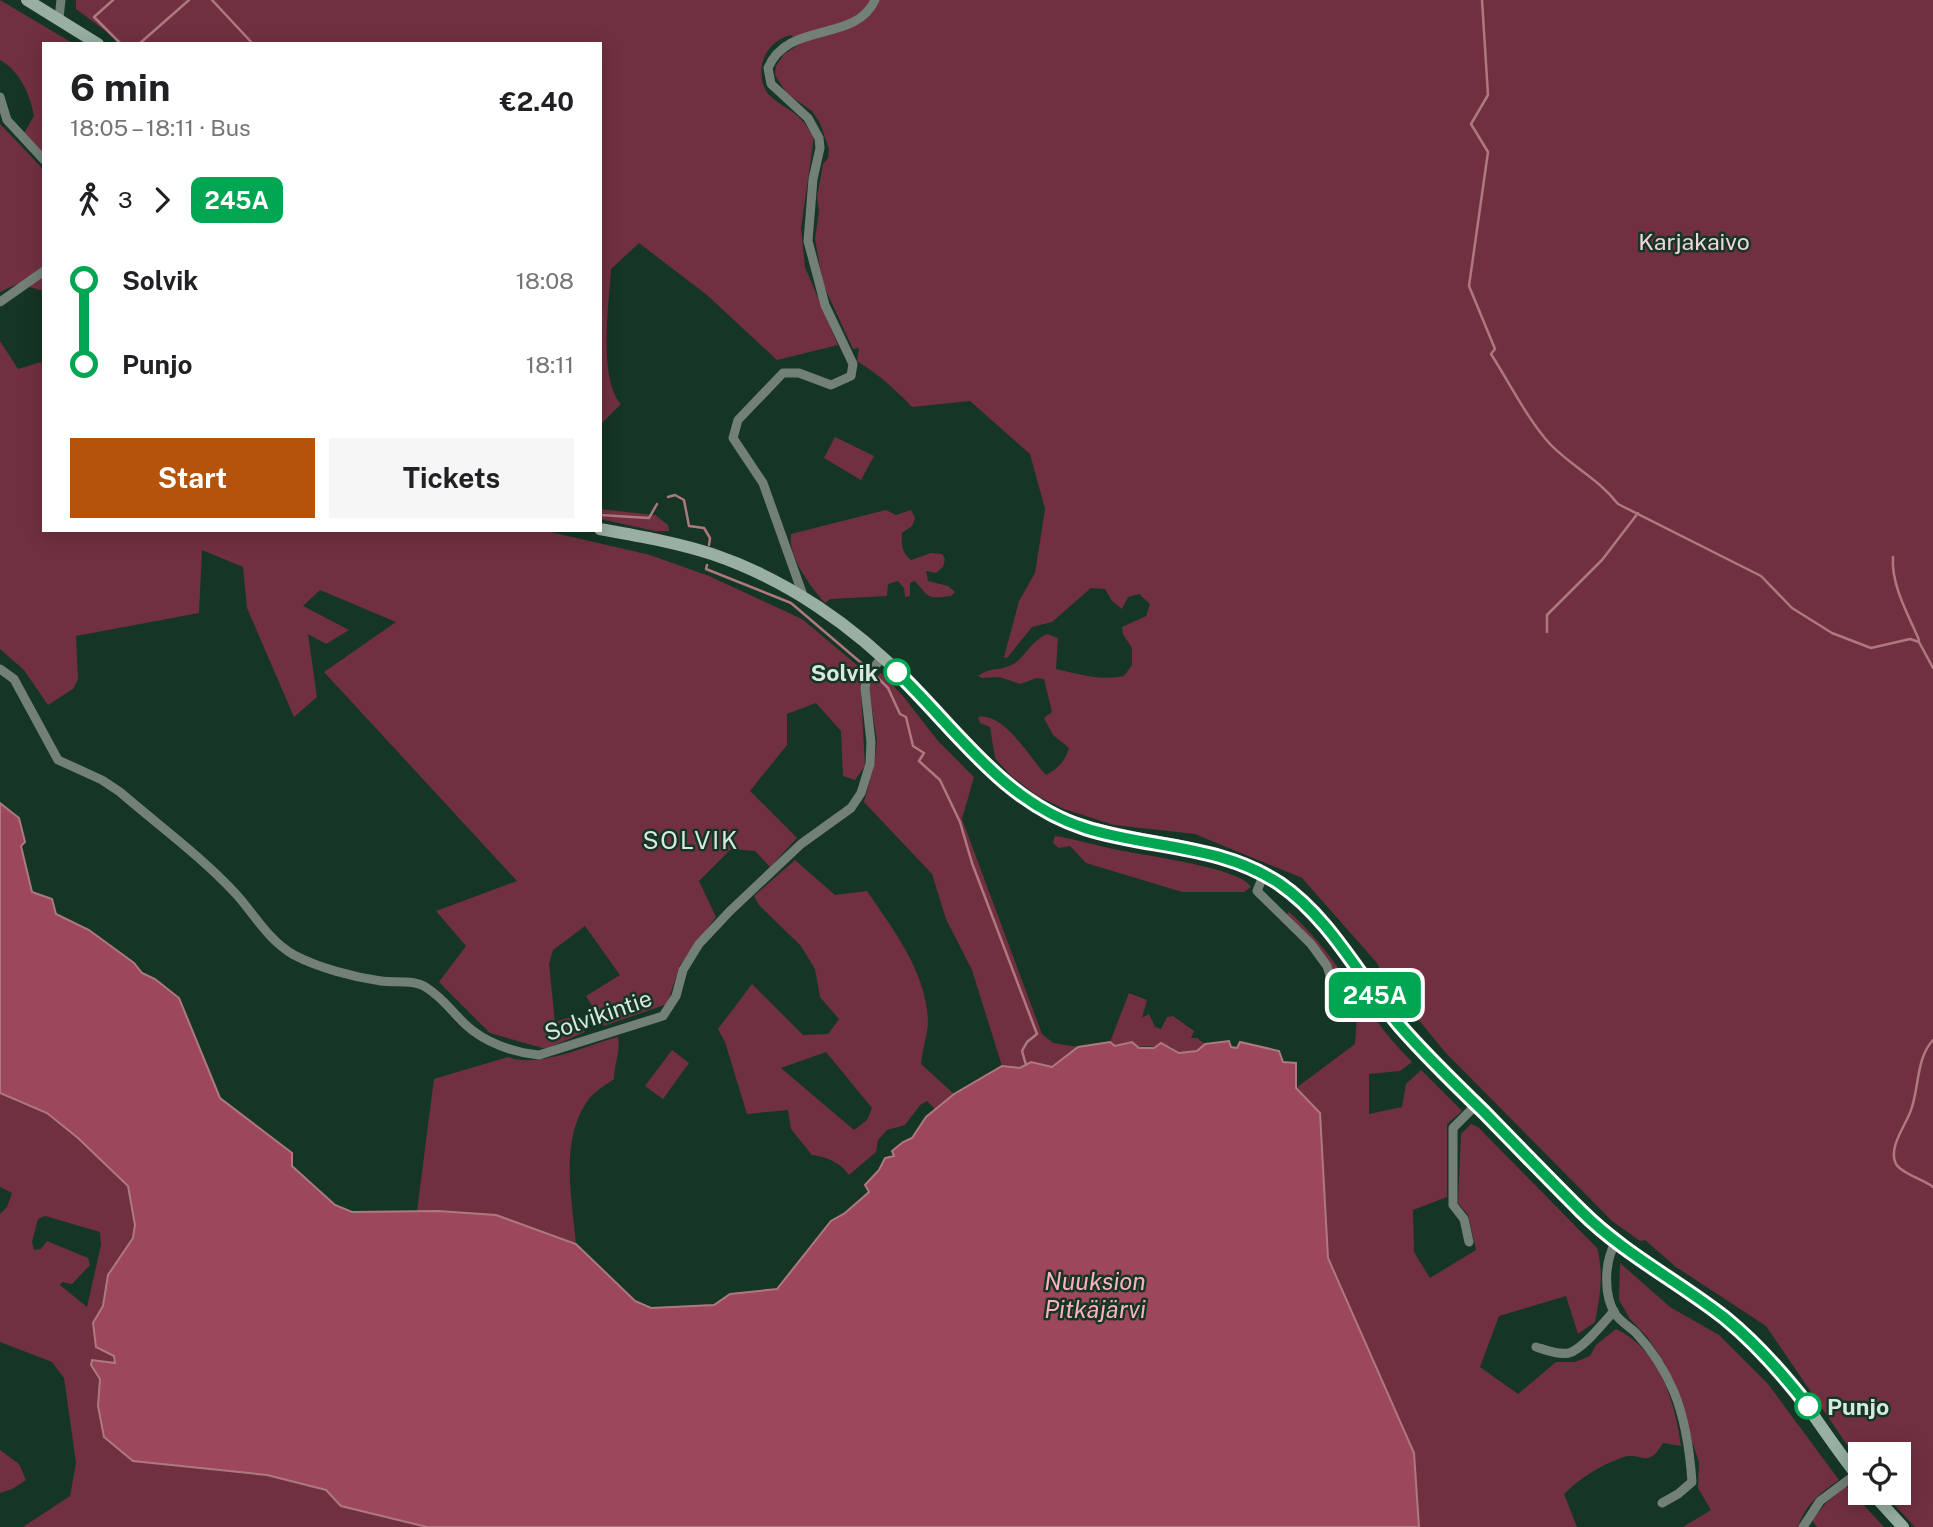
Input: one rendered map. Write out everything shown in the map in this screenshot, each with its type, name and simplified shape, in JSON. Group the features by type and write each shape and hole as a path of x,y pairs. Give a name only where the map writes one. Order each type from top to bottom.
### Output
{"street":[{"path":"27,0 94,42"},
{"path":"59,18 61,0"},
{"path":"804,598 763,483 736,445 734,429 738,420 783,373 800,373 831,385 850,376 853,364 825,306 808,241 819,138 808,118 771,85 768,68 780,48 791,41 862,18 871,10 875,0"},
{"path":"0,97 7,120 42,158"},
{"path":"0,302 42,272"},
{"path":"602,528 673,543 714,555 804,598 857,635 882,657 982,763 1021,795 1042,808 1084,828 1213,853 1264,874 1300,900 1317,916 1392,1017 1476,1105 1581,1211 1616,1242 1724,1317 1755,1344 1797,1391 1848,1462"},
{"name":"Solvikintie","path":"0,669 19,686 58,760 102,780 120,792 228,887 271,937 291,953 308,962 345,973 380,981 420,984 445,1003 468,1027 488,1039 520,1053 539,1055 663,1016 676,996 683,970 707,936 802,844 851,807 861,793 870,764 871,741 864,688 867,677 882,657"},
{"path":"1264,874 1257,891 1311,944 1327,966 1338,1002"},
{"path":"1469,1242 1464,1219 1452,1205 1453,1128 1476,1105"},
{"path":"1616,1242 1611,1251 1607,1287 1614,1311 1660,1364 1675,1394 1690,1455 1692,1482 1662,1503"},
{"path":"1536,1347 1556,1353 1571,1353 1614,1311"},
{"path":"1803,1527 1820,1501 1848,1483"},
{"path":"1883,1505 1903,1527"}],"green space":[{"path":"0,0 71,42 42,42 42,152 23,135 34,116 23,84 13,70 0,60"},
{"name":"Karjakaivo","path":"76,0 1933,0 1933,1527 1915,1527 1894,1505 1911,1505 1911,1442 1848,1442 1848,1446 1766,1326 1676,1267 1645,1240 1640,1241 1612,1221 1445,1052 1385,979 1377,963 1302,878 1195,834 1114,825 1064,809 1036,795 1010,775 995,758 990,727 980,723 978,717 988,717 1007,729 1046,775 1060,764 1069,748 1053,735 1044,718 1052,712 1044,679 1037,678 1020,684 999,677 978,676 1014,664 1047,634 1058,638 1056,669 1098,677 1124,676 1132,665 1132,648 1123,634 1122,627 1146,616 1150,604 1139,594 1128,597 1122,609 1112,601 1105,589 1091,588 1052,622 1032,627 1007,658 1004,657 1019,601 1035,573 1045,509 1030,454 970,401 912,407 886,382 857,361 859,348 853,349 823,284 815,239 819,211 817,197 823,164 828,158 829,149 820,123 812,111 787,94 775,75 776,66 784,54 800,44 791,35 782,38 769,49 761,73 769,95 797,115 814,137 801,228 805,267 838,345 777,360 707,295 639,243 611,269 607,359 609,377 621,404 602,423 602,42 120,42 76,9"},
{"path":"0,124 42,168 42,290 17,284 0,292"},
{"path":"0,341 18,369 41,362 42,365 42,532 551,532 650,555 709,576 802,619 864,671 861,692 865,766 855,780 843,776 841,731 816,703 787,714 787,745 750,791 797,838 770,867 755,851 731,849 699,881 716,917 680,965 667,1004 604,1026 586,996 620,975 585,926 553,950 549,964 555,1022 574,1016 585,1032 546,1049 490,1033 439,982 466,946 436,911 517,881 324,672 396,622 320,590 303,606 349,630 326,644 308,634 317,697 294,717 247,608 243,567 202,550 199,613 76,636 78,679 73,689 48,705 24,670 0,649"},
{"path":"835,437 874,456 861,480 824,458"},
{"path":"602,509 655,515 668,525 669,531 655,531 602,519"},
{"path":"886,510 896,515 911,510 915,518 912,526 902,533 904,552 911,560 931,553 942,554 945,559 943,567 936,573 926,571 928,581 948,586 955,592 951,596 933,597 926,594 915,581 910,583 910,596 905,597 904,588 898,581 888,584 887,596 830,599 825,603 796,561 791,534"},
{"path":"881,673 938,741 974,777 962,819 1042,1034 1053,1043 1078,1047 1052,1067 1031,1062 1020,1068 1002,1066 972,970 946,919 932,874 864,802 877,741 870,681"},
{"path":"1055,836 1211,868 1244,880 1251,887 1244,892 1182,892 1086,863 1070,846 1059,848 1053,843"},
{"path":"795,860 835,895 867,891 907,952 922,986 928,1022 921,1064 954,1094 935,1109 927,1101 920,1105 905,1125 887,1130 878,1140 876,1152 849,1175 833,1161 812,1155 791,1129 788,1110 747,1114 725,1042 718,1029 752,984 803,1035 828,1034 839,1019 820,997 815,969 801,946 759,905 754,896","holes":["826,1052 872,1108 867,1120 854,1130 781,1068"]},
{"path":"1289,912 1322,947 1380,1025 1412,1062 1400,1071 1369,1074 1369,1114 1402,1107 1406,1084 1421,1070 1462,1111 1447,1124 1447,1197 1413,1210 1414,1252 1430,1278 1476,1250 1468,1215 1458,1203 1461,1134 1471,1124 1478,1127 1597,1248 1601,1275 1595,1322 1578,1334 1566,1296 1499,1316 1480,1367 1518,1394 1556,1362 1575,1362 1590,1356 1596,1345 1616,1329 1643,1349 1662,1378 1669,1394 1681,1446 1663,1443 1648,1458 1621,1458 1577,1483 1564,1494 1577,1527 1419,1527 1414,1453 1328,1258 1320,1113 1296,1088 1355,1044 1357,1015 1343,999 1329,964 1287,914"},
{"path":"1129,993 1147,1000 1142,1018 1149,1014 1155,1027 1161,1029 1167,1017 1173,1016 1194,1031 1191,1038 1197,1038 1205,1044 1197,1051 1179,1053 1170,1046 1115,1047 1110,1042"},
{"path":"618,1037 614,1079 589,1099 574,1132 570,1188 576,1244 496,1215 417,1211 434,1079 508,1057 520,1060 548,1058"},
{"path":"672,1050 689,1063 663,1099 645,1086"},
{"path":"0,1093 47,1113 78,1138 128,1186 135,1225 133,1238 109,1275 103,1306 93,1323 114,1356 115,1363 93,1360 100,1379 98,1406 134,1461 267,1475 326,1491 341,1506 427,1527 23,1527 70,1496 76,1463 64,1378 52,1362 0,1342 0,1214 7,1207 12,1193 0,1187","holes":["45,1216 100,1232 101,1245 87,1307 60,1285 62,1282 72,1284 90,1265 88,1258 47,1241 41,1249 34,1250 32,1242 38,1219"]},
{"path":"1620,1263 1670,1307 1719,1335 1768,1384 1839,1480 1814,1500 1798,1527 1683,1527 1711,1510 1698,1488 1699,1462 1665,1364 1648,1338 1630,1319 1619,1300"},
{"path":"0,1450 19,1464 26,1480 0,1493"},
{"path":"1846,1486 1848,1505 1864,1505 1884,1527 1817,1527 1812,1520 1826,1503"}],"water":[{"name":"Nuuksion Pitkäjärvi","path":"0,803 19,818 25,842 21,846 32,892 52,899 56,914 89,930 134,963 142,973 155,979 179,998 220,1098 292,1153 292,1166 335,1205 352,1212 438,1211 496,1215 576,1244 635,1301 651,1308 714,1305 730,1294 777,1289 831,1221 845,1213 869,1192 865,1185 879,1170 885,1158 894,1156 892,1151 912,1138 926,1117 954,1094 1002,1066 1020,1068 1031,1062 1052,1067 1078,1047 1110,1042 1115,1046 1132,1042 1139,1048 1154,1048 1161,1043 1179,1053 1197,1051 1205,1044 1229,1041 1231,1047 1237,1048 1240,1042 1279,1051 1283,1062 1296,1063 1296,1088 1320,1113 1328,1258 1414,1453 1419,1527 427,1527 341,1506 326,1490 267,1475 133,1461 104,1437 98,1406 100,1379 91,1365 92,1360 115,1363 114,1356 96,1347 93,1323 103,1306 108,1275 133,1238 135,1225 128,1186 78,1138 47,1113 0,1093"}],"waterway":[{"path":"113,0 94,17 119,42"},
{"path":"141,42 189,0"},
{"path":"212,0 251,42"},
{"path":"1482,0 1488,95 1471,124 1488,152 1469,286 1495,349 1491,354 1534,424 1558,452 1602,487 1618,504 1761,576 1792,608 1832,633 1871,648 1910,639 1919,642 1933,668"},
{"path":"668,497 675,495 684,500 689,526 704,528 710,538 709,545"},
{"path":"602,515 649,518 657,504"},
{"path":"1547,632 1547,615 1602,560 1638,513"},
{"path":"1893,557 1897,589 1919,640"},
{"path":"707,565 706,569 791,603 866,667"},
{"path":"877,677 888,688 900,714 906,717 913,746 924,753 919,761 940,780 960,822 972,863 1037,1034 1027,1042 1022,1051 1026,1065"},
{"path":"1933,1040 1921,1063 1912,1107 1894,1150 1896,1164 1933,1187"}],"bus line":[{"name":"245A","path":"897,672 982,763 1021,795 1042,808 1084,828 1213,853 1264,874 1300,900 1317,916 1406,1033 1581,1211 1616,1242 1734,1325 1774,1364 1808,1406"}],"place":[{"name":"Solvik","path":"897,672"},
{"name":"Punjo","path":"1808,1406"}],"district":[{"name":"SOLVIK","path":"691,840"}]}
